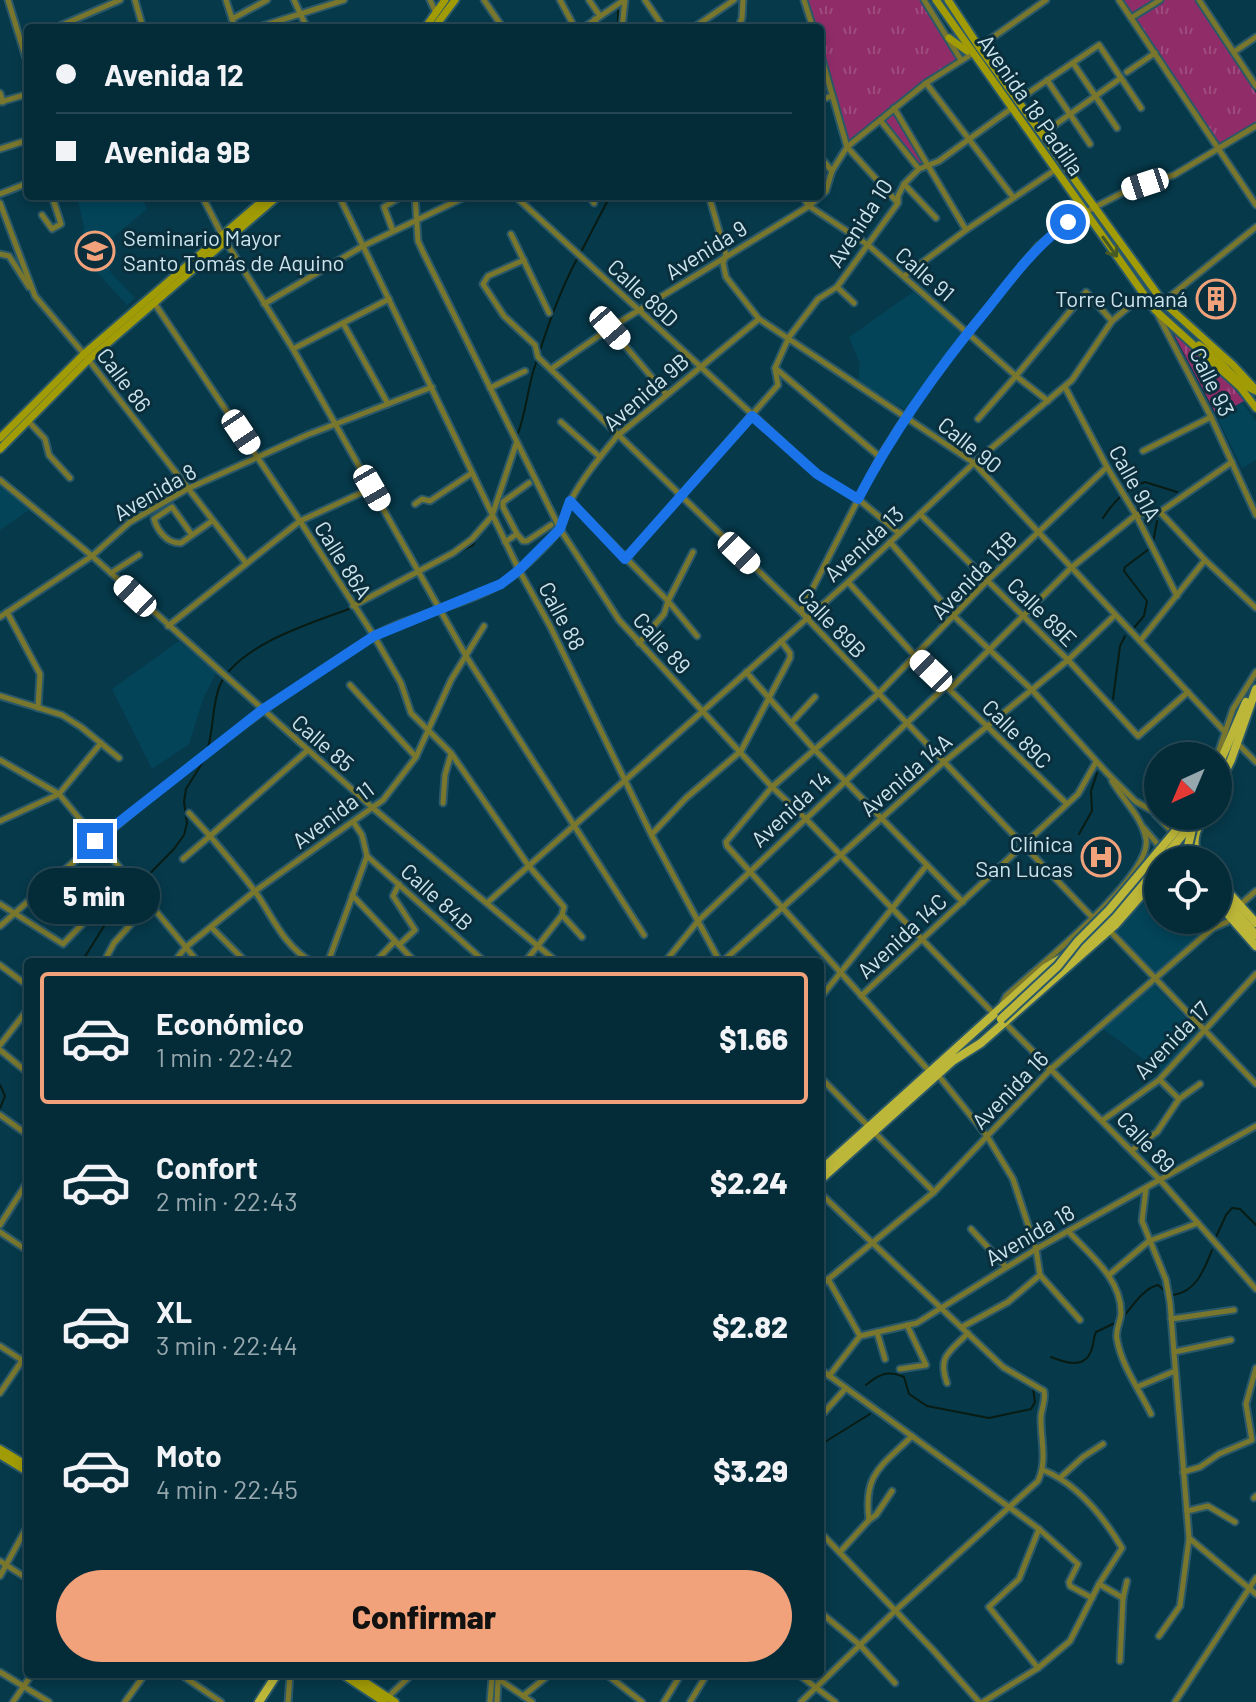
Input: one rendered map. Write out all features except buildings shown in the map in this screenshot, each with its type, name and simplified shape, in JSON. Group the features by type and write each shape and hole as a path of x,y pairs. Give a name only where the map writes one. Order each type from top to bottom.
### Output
{"main road":[{"path":"1228,742 1239,714 1256,689"},
{"path":"1232,757 1256,689"},
{"path":"1232,770 1256,701"},
{"path":"824,1168 1049,975 1182,830"},
{"path":"934,1074 954,1060 1045,968 1082,946 1144,883"},
{"path":"1000,1016 1109,930 1144,886"},
{"path":"1232,896 1256,923"},
{"path":"1232,907 1256,935"},
{"path":"1232,919 1256,946"},
{"path":"1232,928 1256,955"},
{"path":"824,1176 872,1129"},
{"path":"257,1702 272,1678"}],"street":[{"path":"8,0 24,39"},
{"path":"64,24 120,0"},
{"path":"135,0 142,24"},
{"path":"226,0 234,24"},
{"path":"232,19 267,0"},
{"path":"294,0 305,24"},
{"path":"270,24 344,0"},
{"path":"430,0 436,13"},
{"path":"428,24 445,0"},
{"path":"437,24 455,0"},
{"path":"484,0 500,24"},
{"path":"560,0 573,24"},
{"path":"589,0 597,24"},
{"path":"589,24 624,0"},
{"path":"622,24 624,0"},
{"path":"645,0 661,24"},
{"path":"699,24 734,0"},
{"path":"740,24 743,0"},
{"path":"804,0 812,24"},
{"path":"924,0 961,60"},
{"name":"Avenida 18 Padilla","path":"936,0 1155,310 1240,387 1256,408"},
{"name":"Avenida 18 Padilla","path":"948,0 1163,302 1256,390"},
{"path":"1030,0 1035,8"},
{"path":"979,47 1046,0"},
{"path":"1119,0 1256,205"},
{"path":"1131,18 1160,0"},
{"path":"1199,0 1256,86"},
{"path":"1234,52 1256,37"},
{"path":"949,38 972,54"},
{"path":"1018,100 1099,45 1141,108"},
{"path":"1127,72 1155,53"},
{"name":"Avenida 9","path":"824,193 832,171 847,147 926,83 972,54"},
{"path":"1073,63 1117,128"},
{"path":"824,67 847,147 898,203"},
{"path":"1012,108 1042,134 1121,78"},
{"path":"1047,80 1090,144"},
{"path":"926,83 1013,197"},
{"path":"0,93 1,102 24,95"},
{"path":"824,99 832,96"},
{"path":"894,108 966,230"},
{"name":"Avenida 10","path":"775,368 789,337 818,299 837,287 898,203 904,184 919,169 929,166 969,140 1012,108"},
{"path":"880,120 919,169"},
{"path":"798,625 801,612 880,457 967,333 1038,246 1068,222 1095,207 1128,190 1174,175 1256,126"},
{"path":"0,149 24,141"},
{"path":"824,162 832,171"},
{"path":"904,276 1055,170"},
{"path":"904,184 936,218"},
{"path":"0,194 24,185"},
{"path":"42,215 52,229 61,224 53,200"},
{"path":"204,200 224,240 293,349 466,656 644,935"},
{"path":"0,449 86,357 155,304 264,200"},
{"path":"0,438 86,357 273,200"},
{"name":"Calle 88","path":"341,200 492,516 550,626 651,834 719,958"},
{"path":"393,231 384,205 394,200"},
{"name":"Calle 89","path":"416,200 420,247 560,529 619,620 772,787 1132,1150 1256,1289"},
{"path":"264,304 363,246 458,200"},
{"name":"Calle 89D","path":"519,200 817,474 858,499 899,533"},
{"name":"Calle 90","path":"710,200 726,255 723,263 726,277 759,319 974,463 1225,732"},
{"name":"Calle 91","path":"805,200 809,206 868,245 1048,401"},
{"name":"Avenida 9","path":"551,369 610,328 816,200"},
{"name":"Calle 86","path":"0,203 35,296 246,563"},
{"path":"1163,302 1256,227"},
{"path":"511,234 549,313"},
{"path":"0,254 9,256 35,296"},
{"name":"Calle 89B","path":"524,260 488,276 483,284 504,316 535,345 540,359 801,612 1093,918"},
{"path":"837,287 854,303"},
{"path":"978,419 1084,293 1088,293 1112,321"},
{"path":"1048,401 1078,373 1112,321 1144,294"},
{"path":"293,349 389,299"},
{"name":"Calle 86A","path":"155,304 374,636 401,683 411,713 451,753 528,865 564,907 562,915"},
{"name":"Calle 93","path":"1155,310 1211,417 1256,515"},
{"name":"Avenida 9B","path":"0,926 95,841 262,710 374,636 493,589 519,570 560,529 570,501 617,436 759,319"},
{"path":"343,323 388,404"},
{"path":"610,328 666,394"},
{"path":"1190,341 1211,353 1248,388 1256,390"},
{"path":"775,368 880,457"},
{"path":"625,559 778,385 775,368"},
{"path":"490,388 525,371"},
{"name":"Avenida 8","path":"0,617 92,556 127,524 187,489 258,456 432,387"},
{"name":"Calle 91A","path":"1065,387 1177,596"},
{"name":"Avenida 13","path":"487,903 848,582 974,463 1048,401"},
{"path":"1143,451 1211,417"},
{"path":"28,421 45,439 49,455 70,478"},
{"path":"561,422 600,457"},
{"path":"353,606 462,547 492,516 517,444"},
{"path":"1136,515 1160,512 1232,462"},
{"name":"Avenida 13B","path":"750,870 727,846 728,839 772,787 878,694 988,580 1107,467"},
{"path":"415,504 422,499 430,501 472,473"},
{"name":"Calle 85","path":"0,480 92,556 374,809 552,958"},
{"path":"529,483 502,503 517,534 525,541 551,525"},
{"path":"168,626 300,521 372,488"},
{"path":"570,501 668,601 697,636"},
{"path":"192,535 172,507 154,519 166,538 181,543 212,521"},
{"path":"1160,512 1256,608"},
{"name":"Calle 89E","path":"920,514 1068,660 1138,736 1188,692"},
{"name":"Avenida 14","path":"668,958 698,921 750,870 907,722 990,649 1072,567 1136,515"},
{"path":"505,542 517,534"},
{"path":"890,542 955,617 1032,690 1096,762 1144,807"},
{"path":"639,643 664,614 693,552"},
{"path":"111,573 139,555"},
{"path":"1140,641 1205,560"},
{"name":"Calle 89C","path":"848,582 916,657 1066,803"},
{"path":"7,612 40,674 38,708"},
{"name":"Avenida 14A","path":"725,958 945,761 1068,660 1114,616"},
{"name":"Avenida 11","path":"177,958 186,947 255,891 374,809 416,757 445,692 484,626"},
{"path":"651,834 686,798 741,751 790,658 781,641"},
{"path":"746,672 844,781 963,902"},
{"path":"1222,742 1233,709 1256,672"},
{"path":"350,685 416,757"},
{"path":"0,696 62,715 119,758"},
{"path":"791,723 815,697"},
{"path":"0,821 59,794 101,743"},
{"path":"1240,746 1256,762"},
{"path":"183,859 308,750"},
{"path":"443,803 451,753"},
{"path":"0,760 59,794 195,958"},
{"name":"Avenida 14C","path":"861,996 1078,794 1096,762"},
{"path":"1107,773 1159,846"},
{"path":"189,813 255,891 287,941 305,958"},
{"path":"1140,823 1144,816"},
{"path":"329,958 367,856 362,835 354,823"},
{"path":"1000,1016 1006,996 1093,918 1143,860 1147,840 1140,823"},
{"path":"1170,830 1184,846"},
{"name":"Calle 84B","path":"367,856 481,958"},
{"path":"824,993 927,865"},
{"path":"750,870 987,1136 1013,1179 1036,1249 1040,1275 1080,1320"},
{"path":"0,904 63,944 127,878"},
{"path":"380,958 415,930 393,896 399,884"},
{"path":"1240,905 1256,891"},
{"path":"352,895 411,958"},
{"path":"106,958 114,943 149,904"},
{"path":"528,958 562,915 582,937"},
{"path":"211,927 242,958"},
{"path":"1109,930 1256,1084"},
{"name":"Avenida 16","path":"824,1282 934,1192 1051,1069 1206,934"},
{"path":"0,965 24,983"},
{"name":"Avenida 17","path":"1103,1120 1159,1080 1256,974"},
{"path":"24,1015 0,1048 24,1069"},
{"path":"1159,1080 1179,1099"},
{"path":"824,1081 934,1192"},
{"path":"1132,1150 1157,1132 1179,1099 1200,1084"},
{"path":"0,1115 24,1132"},
{"name":"Avenida 18","path":"860,1336 917,1323 1036,1249 1256,1126"},
{"path":"0,1225 24,1187"},
{"path":"1146,1187 1142,1221 1166,1280 1171,1319 1189,1538 1180,1606 1159,1636"},
{"path":"801,1702 896,1610 1009,1509 1038,1481 1043,1470 1041,1416 1046,1396 1044,1391 1003,1367 824,1197"},
{"path":"1109,1275 1149,1241 1198,1223"},
{"path":"971,1229 1006,1267"},
{"path":"1068,1231 1109,1275 1118,1294 1121,1315 1116,1336 1151,1414"},
{"path":"0,1232 24,1248"},
{"path":"961,1327 1008,1302 1040,1275"},
{"path":"828,1279 860,1336 829,1376"},
{"path":"1171,1319 1234,1310"},
{"path":"900,1369 926,1365 907,1325"},
{"path":"877,1332 885,1359"},
{"path":"947,1383 943,1359 968,1333"},
{"path":"1174,1352 1231,1340"},
{"path":"0,1346 24,1361"},
{"path":"0,1393 24,1363"},
{"path":"1256,1368 1246,1404 1256,1447"},
{"path":"1137,1387 1175,1371"},
{"path":"824,1372 1039,1529 1079,1566 1069,1582 1070,1586 1092,1598"},
{"path":"824,1413 846,1388"},
{"path":"869,1520 868,1486 875,1473 912,1436"},
{"path":"1183,1472 1200,1467 1219,1454 1252,1440"},
{"path":"1061,1477 1103,1444"},
{"path":"0,1452 24,1467"},
{"path":"824,1536 981,1702 1038,1668 1070,1641 1099,1584 1122,1548 1095,1509 1061,1477 1043,1470"},
{"path":"840,1552 876,1515 892,1491"},
{"path":"1187,1511 1208,1506 1235,1522"},
{"path":"1038,1668 989,1607 1019,1579 1039,1529"},
{"path":"0,1576 24,1532"},
{"path":"1189,1538 1256,1594"},
{"path":"0,1561 24,1576"},
{"path":"1185,1702 1177,1700 1256,1578"},
{"path":"1120,1661 1123,1598 1127,1581"},
{"path":"1099,1584 1123,1598"},
{"path":"824,1615 860,1645 895,1683"},
{"path":"0,1672 49,1702"},
{"path":"13,1702 30,1678"},
{"path":"125,1702 142,1678"},
{"path":"186,1678 221,1702"},
{"path":"288,1702 290,1678"},
{"path":"347,1678 373,1699 389,1700"},
{"path":"359,1678 389,1700"},
{"path":"389,1700 408,1678"},
{"path":"490,1702 494,1678"},
{"path":"494,1678 497,1702"},
{"path":"497,1678 532,1702"},
{"path":"523,1696 545,1678"},
{"path":"611,1678 642,1702"},
{"path":"664,1702 679,1678"},
{"path":"690,1702 705,1678"},
{"path":"804,1678 835,1702"}],"shaded area":[{"name":"Seminario Mayor Santo Tomás de Aquino","path":"78,200 143,200 147,209 108,241 110,272 135,298 127,305 85,259 80,244 84,227"},
{"path":"913,292 962,333 907,411 858,381 860,364 849,337"},
{"path":"1242,402 1256,421 1256,460 1242,468 1217,417"},
{"path":"0,484 29,510 0,530"},
{"path":"179,641 216,673 203,699 189,744 152,769 112,689"},
{"path":"1144,900 1144,934 1200,934 1153,975 1113,931"},
{"path":"1153,984 1198,1031 1161,1072 1103,1029"}],"green space":[{"path":"805,0 924,0 956,53 958,62 893,105 850,147 824,57 824,24 814,24"},
{"path":"1124,0 1197,0 1256,93 1256,122 1218,147"},
{"path":"894,113 923,162 918,164 884,122"},
{"path":"1170,327 1230,384 1244,401 1217,416"}],"waterway":[{"path":"618,10 618,24"},
{"path":"581,252 608,200"},
{"path":"517,436 543,340 578,257"},
{"path":"1103,518 1121,496 1145,482 1177,492"},
{"path":"1153,543 1157,521"},
{"path":"457,553 473,545 479,535"},
{"path":"1133,629 1144,616 1147,601 1124,571 1149,549"},
{"path":"358,606 384,592"},
{"path":"208,747 217,692 229,671 243,658 278,637 352,608"},
{"path":"1113,699 1120,646 1125,636"},
{"path":"83,958 114,910 184,835 187,823 186,789 206,757"},
{"path":"1079,834 1092,811 1091,791 1097,773"},
{"path":"0,1085 5,1096 0,1108"},
{"path":"1216,1237 1232,1208 1240,1209 1256,1225"},
{"path":"1173,1295 1193,1285 1212,1250"},
{"path":"1124,1316 1148,1290 1158,1285 1164,1290"},
{"path":"1051,1357 1073,1363 1084,1361 1091,1351 1096,1332 1115,1323"},
{"path":"866,1385 884,1374 898,1375 904,1377 909,1394 927,1406 989,1418 1031,1409 1035,1402 1033,1388"},
{"path":"824,1443 870,1414"}],"place":[{"name":"Seminario Mayor Santo Tomás de Aquino","path":"95,251"},
{"name":"Torre Cumaná","path":"1216,299"},
{"name":"Clínica San Lucas","path":"1101,857"}],"route":[{"path":"95,841 298,684 374,636 501,584 560,529 570,501 625,559 752,416 817,474 858,499 906,416 967,333 1038,246 1068,222"}]}
